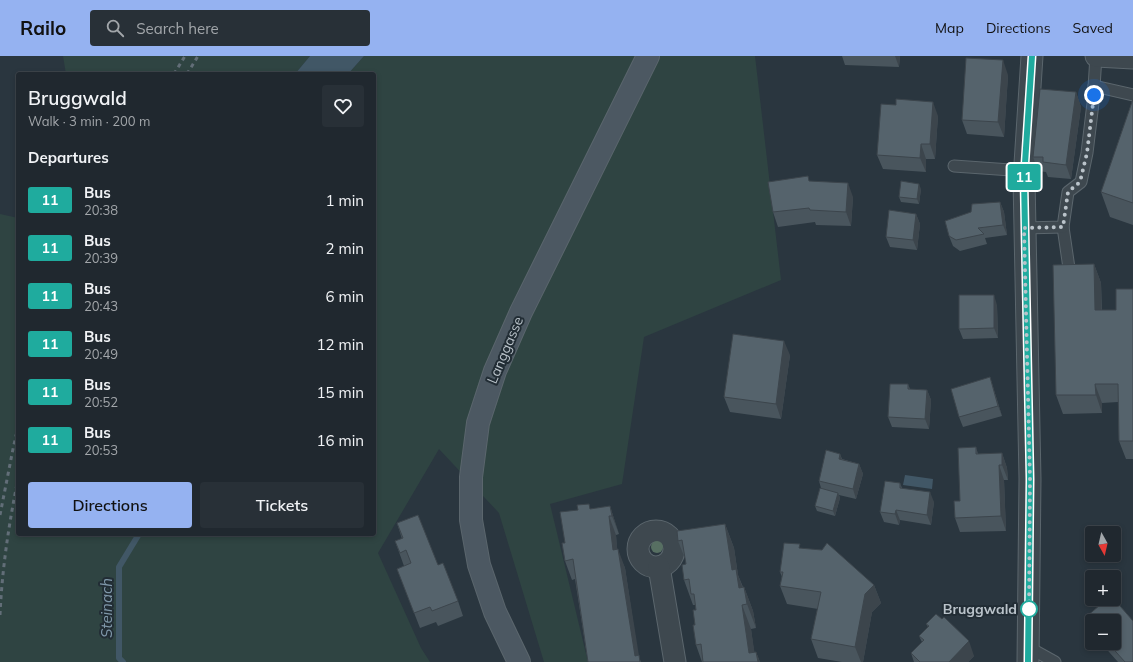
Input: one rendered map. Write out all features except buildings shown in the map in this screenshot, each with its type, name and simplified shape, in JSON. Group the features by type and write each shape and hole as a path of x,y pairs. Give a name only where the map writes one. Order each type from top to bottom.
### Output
{"main road":[{"name":"Langgasse","path":"519,662 495,612 479,565 471,520 471,477 478,423 495,371 521,312 648,56"}],"street":[{"path":"1028,655 1030,479 1024,171 1032,56"},
{"path":"1096,56 1133,58"},
{"path":"659,567 675,662"}],"lane":[{"path":"1069,268 1063,227 1068,192 1080,182 1087,153 1096,56"},
{"path":"1094,86 1133,94"},
{"path":"954,166 1024,171"},
{"path":"1024,228 1063,227"},
{"path":"1028,655 1055,662"}],"green space":[{"path":"63,56 310,56 297,72 66,72"},
{"path":"364,56 755,56 781,280 644,337 622,484 550,504 588,662 544,662 499,513 439,449 378,553 421,648 430,662 0,662 0,214 16,218 16,536 376,536 376,72 350,72"}],"water":[{"path":"310,56 364,56 350,72 297,72"},
{"path":"905,475 933,479 932,489 903,485"}],"waterway":[{"name":"Steinach","path":"123,662 119,658 119,567 138,536"}],"railway":[{"path":"175,72 185,56"},
{"path":"188,72 198,56"},
{"path":"0,515 16,436"},
{"path":"0,615 6,546 16,490"}],"bus line":[{"name":"11","path":"1028,662 1030,479 1024,179 1032,56"}],"place":[{"name":"Bruggwald","path":"1029,609"}],"route":[{"path":"1029,609 1029,616 1030,479 1024,228 1063,227 1068,192 1080,182 1087,153 1094,95"}]}
